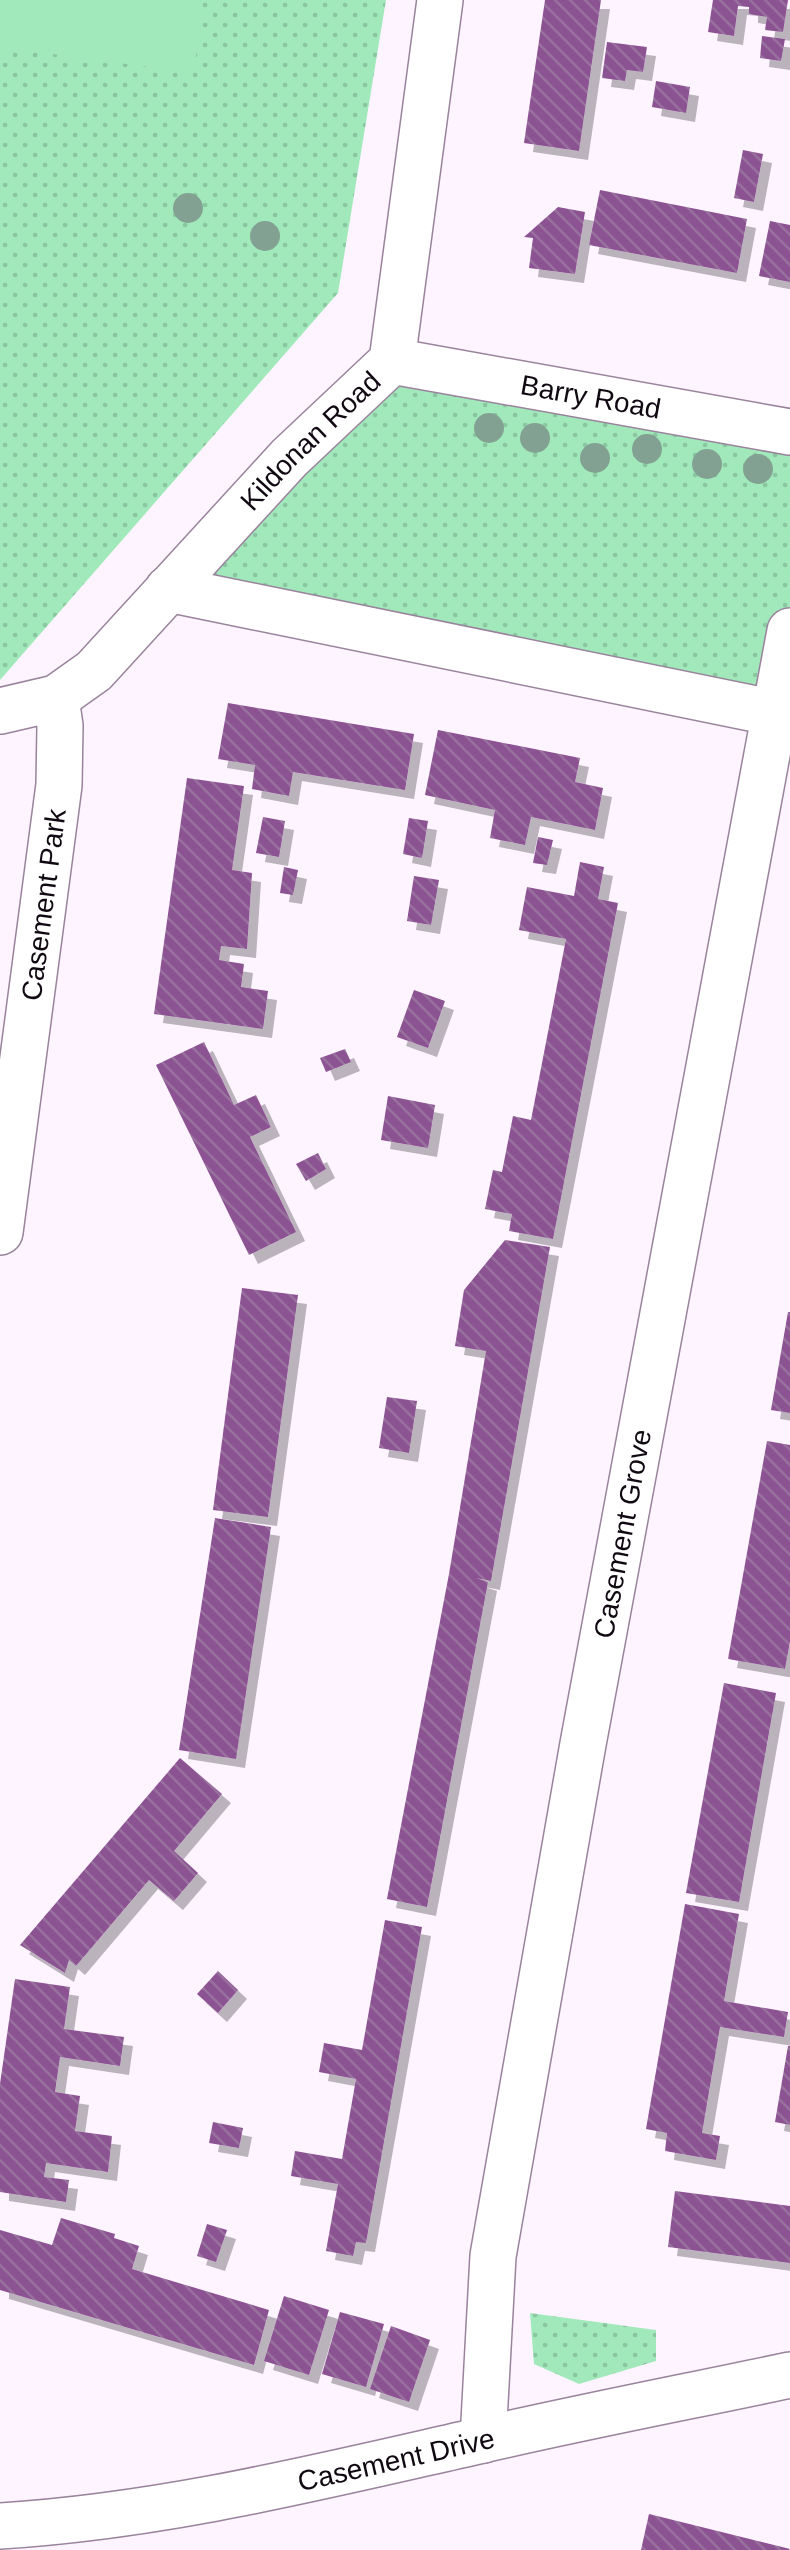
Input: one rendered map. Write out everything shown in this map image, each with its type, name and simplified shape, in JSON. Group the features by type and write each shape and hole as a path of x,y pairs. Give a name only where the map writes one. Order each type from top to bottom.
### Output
{"street":[{"name":"Kildonan Road","path":"0,710 56,698 94,671 290,458 392,361 440,0"},
{"name":"Barry Road","path":"392,361 790,432"},
{"path":"168,589 774,714"},
{"name":"Casement Grove","path":"484,2440 493,2256 583,1744 790,631"},
{"name":"Casement Park","path":"0,1232 59,785 60,726 56,698"},
{"name":"Casement Drive","path":"0,2526 87,2520 238,2496 790,2375"}],"green space":[{"path":"0,0 386,0 338,293 0,680"},
{"path":"0,0 203,0 194,73 0,47"},
{"path":"393,363 790,428 790,622 774,713 170,588"},
{"path":"530,2313 656,2330 656,2361 579,2384 534,2364"}],"building":[{"path":"545,0 601,0 579,151 524,143"},
{"path":"713,0 788,0 783,32 765,30 767,17 749,14 749,7 738,6 734,36 708,32"},
{"path":"762,36 785,39 781,61 760,58"},
{"path":"607,42 647,47 643,72 627,70 625,81 602,78"},
{"path":"656,81 690,87 686,113 652,107"},
{"path":"743,150 763,154 754,202 734,198"},
{"path":"600,190 747,219 737,273 589,245"},
{"path":"558,207 585,212 575,274 529,268 533,238 524,237"},
{"path":"770,221 790,225 790,282 759,276"},
{"path":"228,703 414,734 405,790 293,772 289,796 252,789 255,765 218,759"},
{"path":"438,730 580,758 575,782 603,788 595,830 531,817 525,845 490,838 495,810 425,795"},
{"path":"187,778 244,786 232,870 252,873 247,949 221,946 219,960 244,964 241,987 268,991 263,1029 154,1014"},
{"path":"263,817 285,821 279,857 256,853"},
{"path":"409,818 428,821 422,858 403,854"},
{"path":"538,837 553,840 547,865 533,863"},
{"path":"580,862 604,867 598,899 618,903 553,1239 509,1231 512,1214 485,1209 493,1170 502,1172 513,1116 531,1120 566,939 519,930 527,887 574,896"},
{"path":"284,867 298,870 293,895 280,893"},
{"path":"414,876 439,880 431,925 407,921"},
{"path":"414,990 445,1001 428,1048 397,1037"},
{"path":"204,1042 234,1105 256,1095 271,1127 250,1137 296,1232 249,1255 156,1065"},
{"path":"345,1049 351,1062 326,1072 320,1058"},
{"path":"388,1096 435,1105 428,1148 381,1140"},
{"path":"318,1153 326,1169 306,1181 296,1164"},
{"path":"505,1240 550,1247 491,1581 476,1578 488,1582 427,1907 387,1899 449,1574 486,1351 455,1346 464,1290"},
{"path":"242,1288 298,1295 268,1517 213,1510"},
{"path":"790,1312 790,1413 771,1410"},
{"path":"387,1397 417,1401 409,1453 379,1448"},
{"path":"767,1441 790,1445 790,1641 785,1669 728,1659"},
{"path":"215,1518 271,1527 236,1759 179,1750"},
{"path":"724,1683 776,1693 739,1902 686,1893"},
{"path":"180,1758 222,1794 174,1851 198,1873 174,1901 149,1880 76,1966 69,1960 65,1973 20,1945"},
{"path":"685,1904 739,1914 724,2001 788,2012 784,2037 720,2027 702,2133 720,2136 716,2160 665,2151 667,2133 646,2129"},
{"path":"385,1920 422,1927 366,2243 356,2242 353,2256 326,2251 338,2184 291,2176 295,2151 342,2159 356,2079 319,2072 324,2043 362,2050"},
{"path":"218,1971 238,1990 218,2013 197,1994"},
{"path":"15,1979 70,1987 64,2029 124,2037 120,2066 60,2057 55,2092 80,2096 75,2131 112,2136 108,2172 46,2163 44,2177 69,2180 66,2202 0,2192 0,2084"},
{"path":"790,2046 790,2125 775,2122"},
{"path":"213,2122 243,2128 239,2148 209,2143"},
{"path":"675,2191 790,2206 790,2263 668,2247"},
{"path":"61,2218 115,2234 114,2238 139,2246 132,2269 269,2310 254,2365 0,2290 0,2230 52,2245"},
{"path":"207,2224 227,2230 216,2262 197,2256"},
{"path":"284,2296 329,2310 309,2375 264,2361"},
{"path":"340,2312 384,2324 366,2387 322,2374"},
{"path":"391,2326 430,2340 409,2402 370,2389"},
{"path":"649,2514 790,2549 641,2550"}]}
